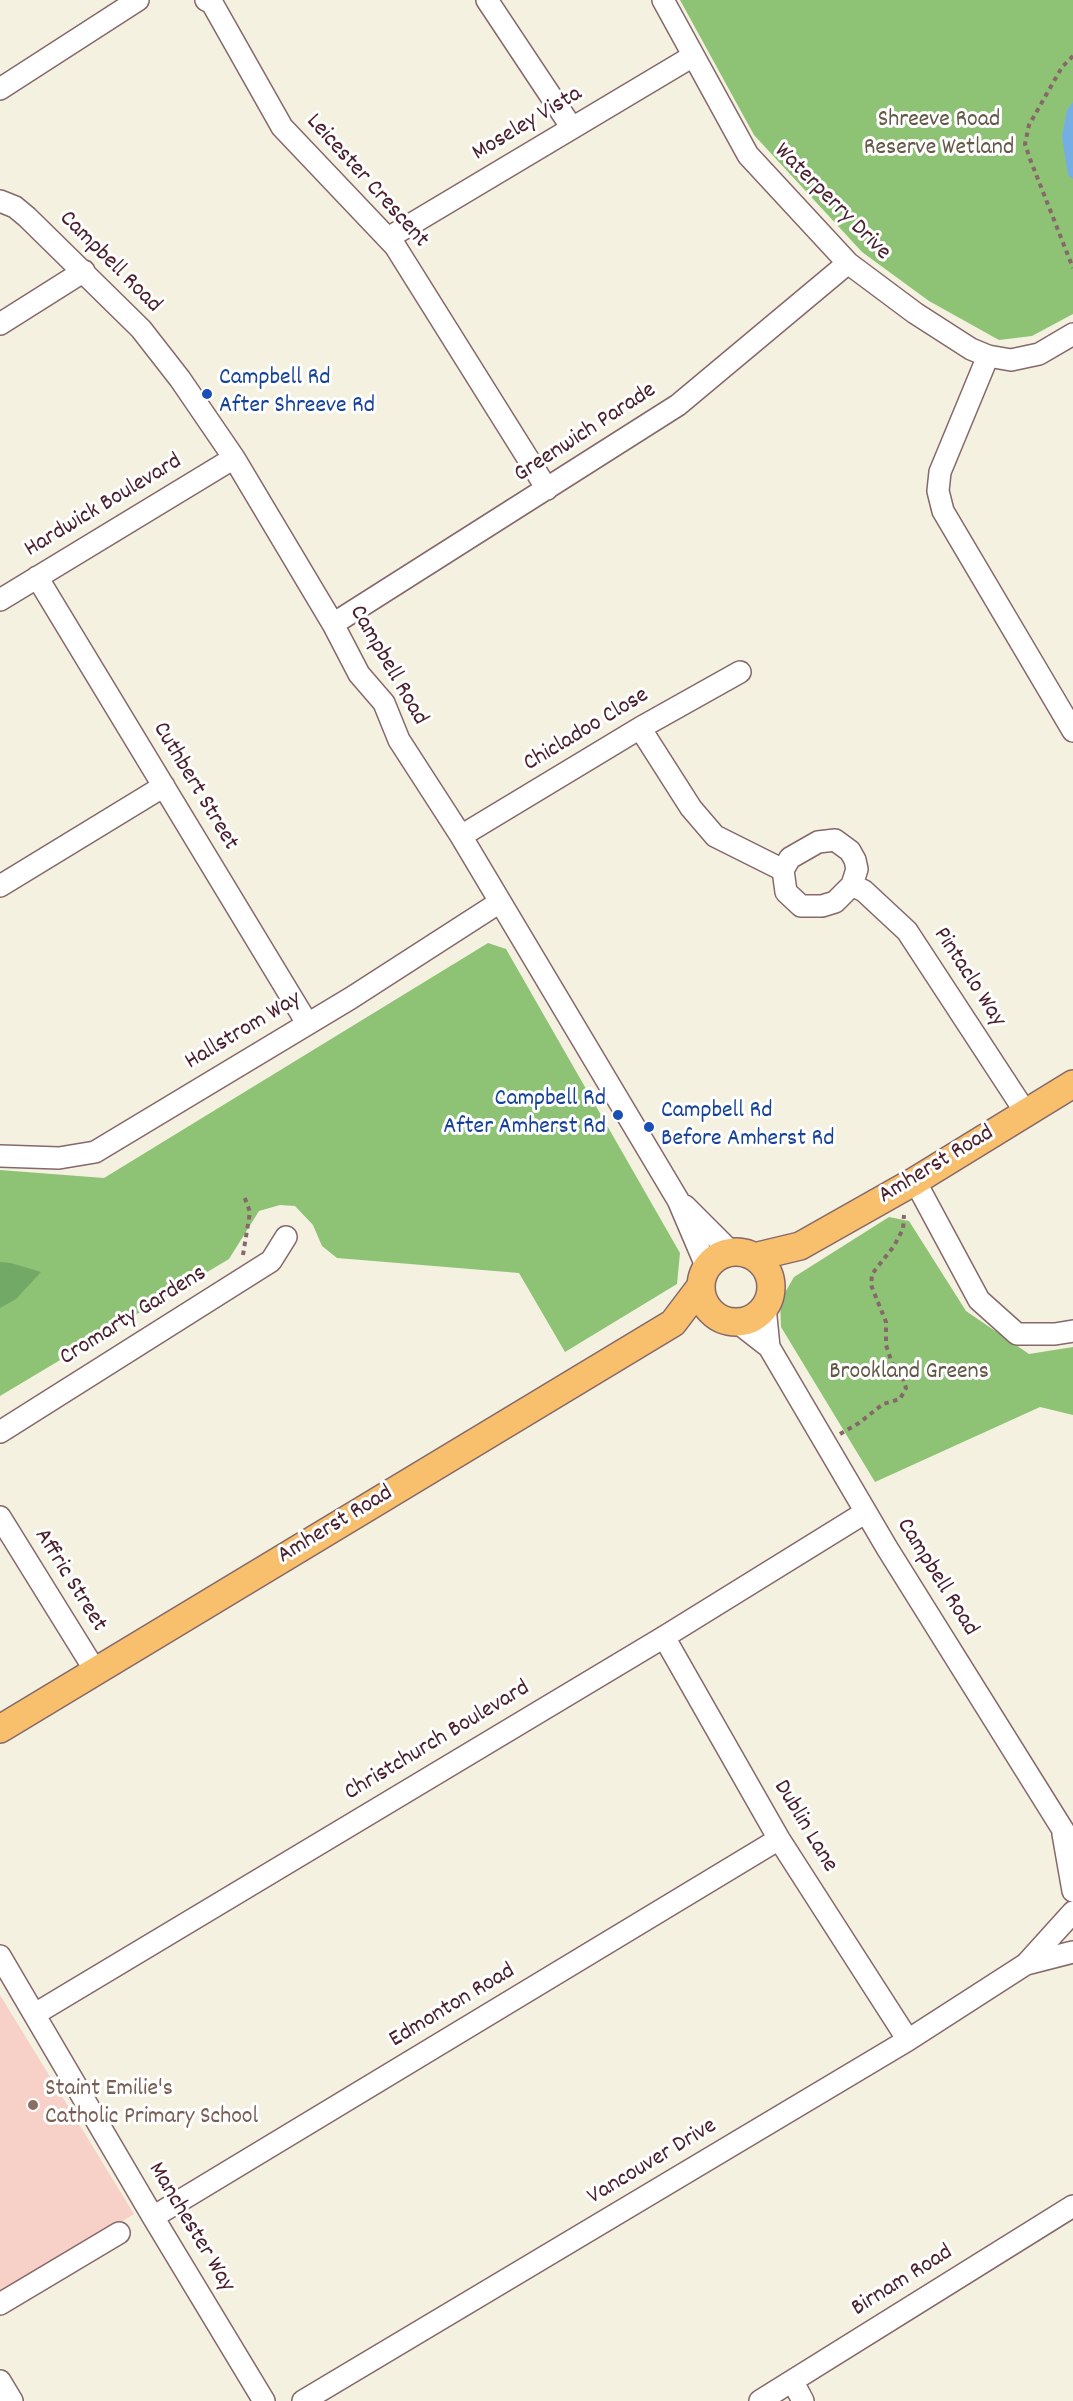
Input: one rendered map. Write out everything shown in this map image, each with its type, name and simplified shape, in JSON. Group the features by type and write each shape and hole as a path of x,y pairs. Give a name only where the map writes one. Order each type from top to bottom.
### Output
{"main road":[{"name":"Amherst Road","path":"0,1729 673,1323 704,1277 723,1255 743,1255 800,1246 915,1181 1073,1084"},
{"name":"Amherst Road","path":"673,1323 730,1321 757,1315 767,1295 800,1246"},
{"path":"743,1255 762,1264 767,1295"},
{"path":"704,1277 707,1307 714,1315 730,1321"}],"street":[{"path":"0,89 138,0"},
{"name":"Leicester Crescent","path":"206,0 212,3 282,127 395,246 547,489"},
{"path":"487,0 572,128"},
{"name":"Waterperry Drive","path":"663,0 748,155 848,262 915,313 971,349 988,356 1011,360 1038,354 1073,334"},
{"name":"Moseley Vista","path":"388,238 693,56"},
{"name":"Campbell Road","path":"0,201 15,207 27,217 147,336 205,414 234,458 333,624 359,674 384,703 399,740 461,836 678,1200 704,1277"},
{"name":"Greenwich Parade","path":"333,624 678,405 848,262"},
{"path":"0,324 84,271"},
{"path":"988,356 940,472 938,491 943,511 1073,731"},
{"name":"Hardwick Boulevard","path":"0,600 234,458"},
{"name":"Cuthbert Street","path":"37,578 307,1023"},
{"name":"Chicladoo Close","path":"461,836 640,728 740,672"},
{"path":"640,728 691,808 715,836 783,870"},
{"path":"0,886 164,786"},
{"path":"835,840 850,851 855,860 857,869 852,885 835,902 822,906 801,906 786,892 783,870 790,858 818,842 835,840"},
{"name":"Pintaclo Way","path":"852,885 864,891 906,930 1026,1113"},
{"name":"Hallstrom Way","path":"0,1156 59,1158 95,1152 500,902"},
{"path":"915,1181 979,1300 1017,1334 1055,1334 1073,1331"},
{"name":"Campbell Road","path":"678,1200 743,1255"},
{"name":"Cromarty Gardens","path":"0,1432 271,1261 286,1237"},
{"name":"Campbell Road","path":"767,1295 769,1347"},
{"name":"Campbell Road","path":"730,1321 769,1347 866,1512 1068,1840 1073,1891"},
{"name":"Christchurch Boulevard","path":"35,2014 664,1637 866,1512"},
{"name":"Affric Street","path":"0,1517 96,1672"},
{"name":"Dublin Lane","path":"664,1637 779,1839 908,2040"},
{"name":"Edmonton Road","path":"153,2217 779,1839"},
{"name":"Vancouver Drive","path":"303,2401 908,2040 1026,1964 1073,1912"},
{"name":"Vancouver Drive","path":"1026,1964 1073,1952"},
{"name":"Manchester Way","path":"0,1956 264,2401"},
{"name":"Birnam Road","path":"760,2401 1073,2206"},
{"path":"0,2304 119,2233"},
{"path":"0,2381 12,2401"},
{"path":"793,2382 804,2401"}],"path":[{"path":"1073,56 1062,67 1029,125 1026,144 1073,268"},
{"path":"237,1282 250,1212 244,1196"},
{"path":"839,1434 859,1423 883,1404 900,1399 906,1388 902,1375 892,1363 886,1345 886,1322 871,1285 872,1274 894,1246 903,1229 904,1215"}],"shaded area":[{"name":"Staint Emilie's Catholic Primary School","path":"0,1995 134,2214 0,2297"}],"green space":[{"name":"Shreeve Road Reserve Wetland","path":"680,0 1073,0 1073,314 1032,336 999,340 929,301 862,252 754,135"},
{"path":"488,943 506,949 680,1253 677,1284 565,1352 519,1273 337,1258 322,1246 313,1225 295,1206 280,1205 259,1211 229,1259 0,1396 0,1170 104,1178"},
{"name":"Brookland Greens","path":"889,1217 909,1221 966,1311 1029,1354 1073,1347 1073,1415 1040,1407 875,1482 781,1327 780,1301 794,1277"},
{"path":"0,1262 41,1272 16,1299 0,1308"}],"water":[{"path":"1073,102 1073,179 1068,175 1062,136 1067,110"}],"place":[{"name":"Campbell Rd After Shreeve Rd","path":"207,394"},
{"name":"Campbell Rd After Amherst Rd","path":"618,1115"},
{"name":"Campbell Rd Before Amherst Rd","path":"649,1127"},
{"name":"Staint Emilie's Catholic Primary School","path":"33,2105"}]}
